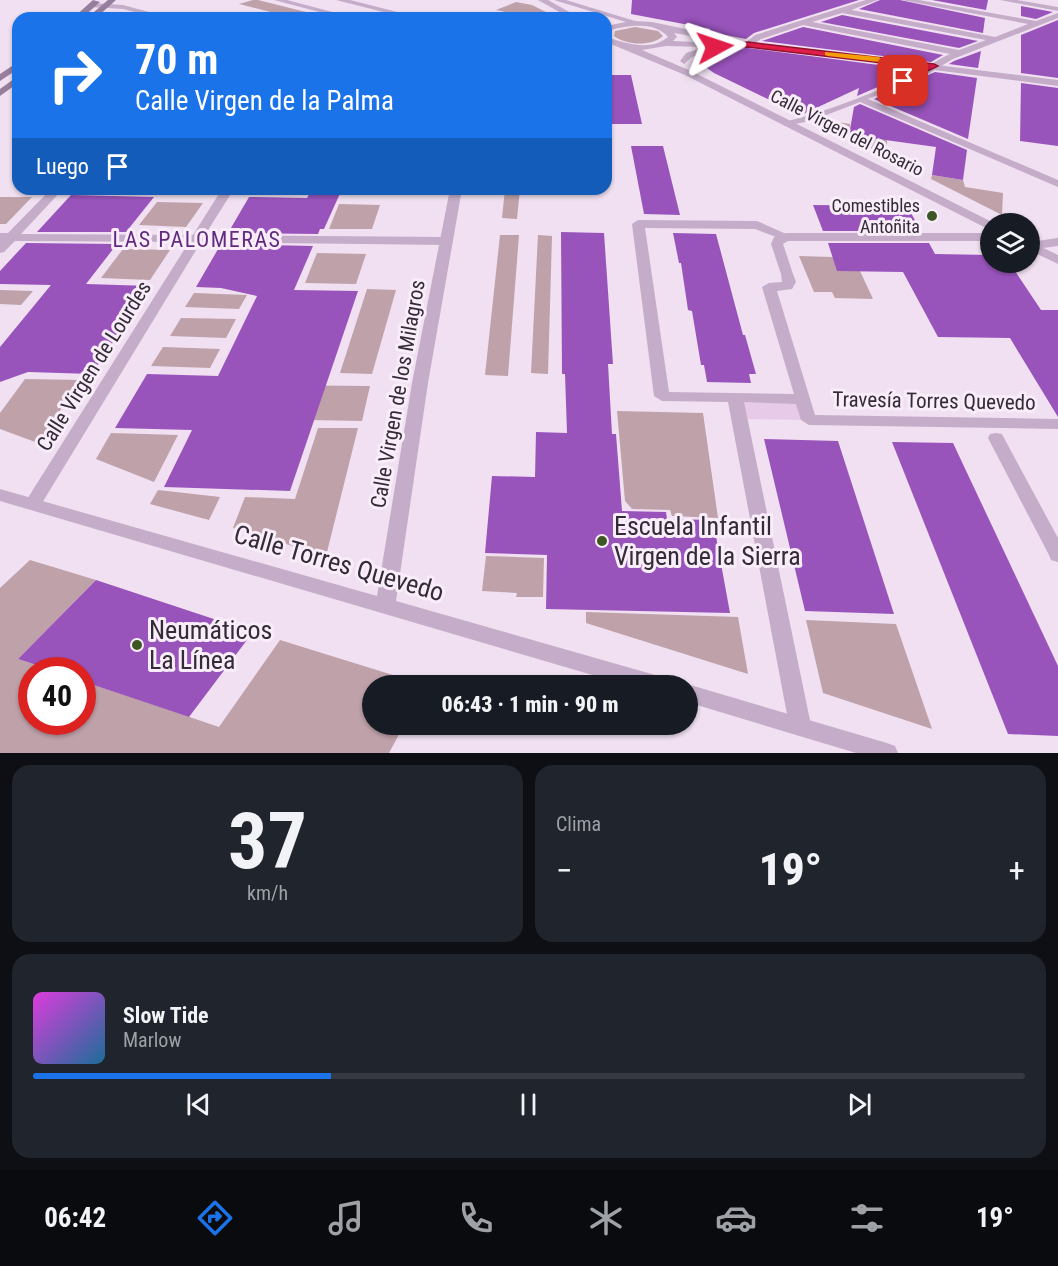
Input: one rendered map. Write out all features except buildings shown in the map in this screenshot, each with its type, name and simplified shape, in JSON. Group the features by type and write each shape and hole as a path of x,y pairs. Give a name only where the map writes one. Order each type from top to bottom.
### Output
{"main road":[{"path":"84,12 95,2"},
{"path":"0,93 12,84"}],"street":[{"path":"278,0 327,12"},
{"path":"340,0 391,12"},
{"path":"542,0 565,12"},
{"path":"558,0 600,12"},
{"path":"613,42 748,44 758,37 874,0"},
{"path":"906,0 1035,23"},
{"path":"1004,0 1058,9"},
{"path":"95,2 109,3 144,12"},
{"path":"842,10 994,39"},
{"path":"612,15 661,28 748,44 1058,83"},
{"path":"788,124 808,119 860,99 959,53 1058,15"},
{"path":"803,23 959,53"},
{"path":"612,28 643,24"},
{"path":"661,28 672,33 670,40 662,44"},
{"name":"Calle Virgen del Rosario","path":"613,42 688,73 980,221"},
{"path":"662,44 684,61 688,73"},
{"path":"684,61 689,55 699,51 728,45"},
{"path":"860,99 1058,184"},
{"path":"0,249 5,237 50,195"},
{"name":"Calle Virgen de Lourdes","path":"33,504 224,195"},
{"name":"Calle Virgen de los Milagros","path":"385,606 420,383 455,195"},
{"name":"Travesía Torres Quevedo","path":"787,237 757,225 638,224 662,396 802,399 809,420 993,430 1058,424"},
{"path":"5,237 446,242"},
{"path":"802,399 769,286 787,286 789,282 777,244 778,240 787,237 980,237"},
{"path":"1040,244 1058,242"},
{"path":"1040,251 1058,260"},
{"path":"735,397 800,725"},
{"path":"993,430 1058,555"},
{"name":"Calle Torres Quevedo","path":"0,495 624,675"},
{"path":"698,696 888,753"}],"shaded area":[{"path":"258,0 306,12 270,12 239,4"},
{"path":"516,2 532,5 546,12 505,12 496,10"},
{"path":"635,27 658,31 663,36 652,42 638,44 614,36 615,31"},
{"path":"821,120 850,124 849,135 887,140 887,155 913,161 914,169 815,122"},
{"path":"932,175 963,180 965,187 1003,193 1002,213 998,213 931,179"},
{"path":"504,195 519,195 517,219 502,218"},
{"path":"0,197 32,197 6,224 0,224"},
{"path":"157,202 203,203 186,227 139,225"},
{"path":"339,204 380,205 372,229 329,229"},
{"path":"500,235 519,235 508,376 485,375"},
{"path":"538,235 552,236 548,374 531,373"},
{"path":"123,249 170,250 150,280 101,278"},
{"path":"317,253 366,254 356,284 305,283"},
{"path":"799,256 832,257 860,271 873,299 835,298 832,292 814,292"},
{"path":"367,289 396,290 372,374 340,373"},
{"path":"0,290 33,291 21,305 0,304"},
{"path":"194,293 247,295 239,309 185,307"},
{"path":"181,318 236,319 226,338 170,336"},
{"path":"163,347 220,349 210,368 151,366"},
{"path":"25,379 81,380 38,443 0,429 0,413"},
{"path":"264,385 370,386 362,421 250,419"},
{"path":"735,397 802,399 809,420 739,419"},
{"path":"617,411 703,413 718,518 672,516 670,510 632,509 625,501"},
{"path":"318,428 358,428 326,556 233,528 245,497 295,499"},
{"path":"111,433 178,435 154,482 96,459"},
{"path":"158,490 220,497 209,520 150,504"},
{"path":"486,556 544,558 543,597 516,597 517,593 482,591"},
{"path":"30,560 96,580 18,657 18,735 96,735 96,685 219,727 280,640 393,675 362,675 362,735 399,735 389,753 0,753 0,588"},
{"path":"586,612 738,617 748,674 586,623"},
{"path":"806,620 896,624 932,729 823,693"}],"slow traffic":[{"path":"828,54 879,60"}],"place":[{"name":"Comestibles Antoñita","path":"932,216"},
{"name":"Escuela Infantil Virgen de la Sierra","path":"602,541"},
{"name":"Neumáticos La Línea","path":"137,645"}],"district":[{"name":"LAS PALOMERAS","path":"197,239"}],"route":[{"path":"715,47 748,44 934,66 903,81"}]}
